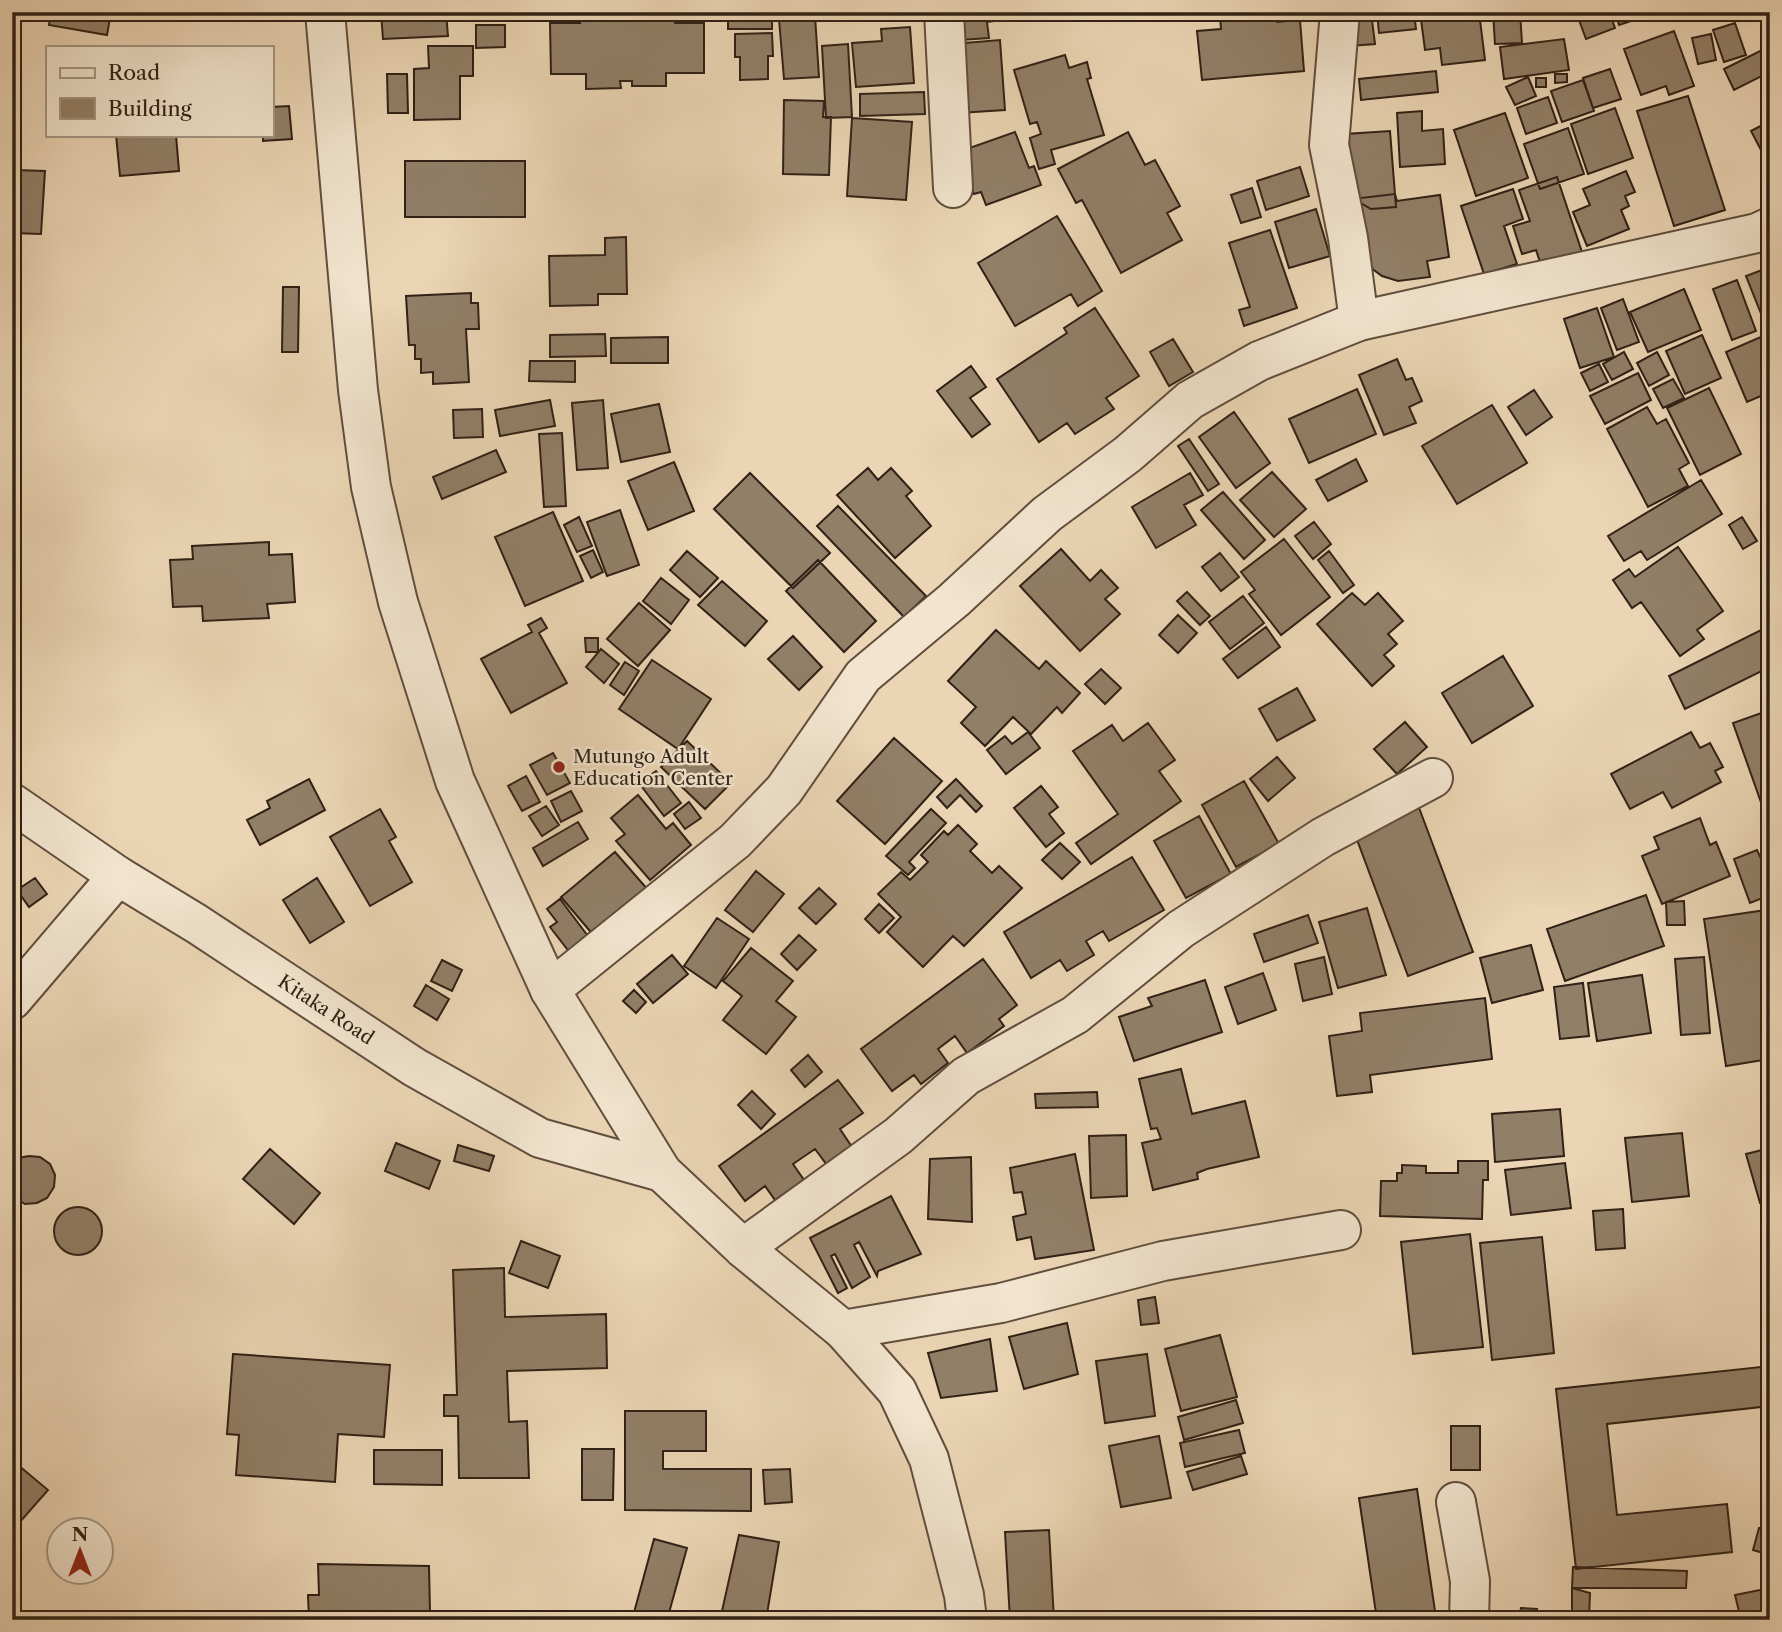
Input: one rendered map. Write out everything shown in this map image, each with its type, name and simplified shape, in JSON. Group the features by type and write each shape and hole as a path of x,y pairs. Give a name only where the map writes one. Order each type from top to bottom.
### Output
{"street":[{"path":"325,12 358,390 370,487 397,602 455,781 550,990 662,1171 743,1248 844,1330 897,1391 929,1459 964,1595 967,1620"},
{"path":"944,12 953,188"},
{"path":"1340,12 1329,145 1348,238 1359,321"},
{"path":"550,990 735,841 785,790 863,676 954,600 1047,514 1128,454 1190,400 1259,361 1359,321 1757,233 1770,227"},
{"path":"743,1248 898,1136 966,1076 1075,1015 1181,929 1323,838 1433,778"},
{"name":"Kitaka Road","path":"12,803 118,876 197,924 414,1067 540,1138 662,1171"},
{"path":"12,1000 118,876"},
{"path":"844,1330 1001,1303 1163,1261 1341,1230"},
{"path":"1456,1502 1470,1581 1469,1620"}],"building":[{"path":"51,12 111,12 107,35 49,25"},
{"path":"446,12 448,36 383,39 381,13"},
{"path":"728,12 772,12 772,29 728,29"},
{"path":"957,12 994,12 995,21 987,22 989,38 960,40"},
{"path":"1276,12 1277,22 1300,20 1304,71 1202,80 1197,31 1221,29 1220,16"},
{"path":"1347,12 1371,12 1375,44 1350,46"},
{"path":"1377,12 1414,12 1416,29 1379,33"},
{"path":"1420,12 1479,12 1485,60 1442,65 1440,48 1425,50"},
{"path":"1493,12 1520,12 1522,43 1495,44"},
{"path":"1576,12 1609,12 1615,28 1586,39"},
{"path":"1615,12 1635,12 1637,19 1619,25"},
{"path":"675,16 675,23 704,23 704,73 666,73 666,86 632,86 632,81 620,81 621,88 586,89 586,74 551,74 550,23 580,23 580,17"},
{"path":"815,16 819,77 784,79 779,19"},
{"path":"1735,23 1746,55 1724,62 1713,30"},
{"path":"476,25 505,25 505,47 476,48"},
{"path":"910,27 914,83 856,87 852,43 882,41 881,29"},
{"path":"1674,31 1694,86 1669,95 1666,86 1641,95 1624,49"},
{"path":"772,33 773,56 768,56 768,79 740,80 740,57 735,57 735,34"},
{"path":"1711,34 1716,60 1698,64 1692,38"},
{"path":"1564,39 1569,70 1504,79 1500,47"},
{"path":"1000,40 1005,110 959,113 953,44"},
{"path":"848,44 852,117 826,118 822,46"},
{"path":"428,46 473,46 473,76 460,76 460,119 414,120 414,69 429,68"},
{"path":"1770,46 1770,72 1734,90 1724,69"},
{"path":"1065,55 1069,68 1087,62 1091,78 1087,79 1104,135 1051,150 1055,164 1039,169 1030,138 1041,134 1037,122 1030,124 1014,70"},
{"path":"1610,69 1621,99 1593,108 1583,78"},
{"path":"1436,71 1438,92 1361,100 1359,79"},
{"path":"387,74 407,74 408,113 388,113"},
{"path":"1555,74 1567,74 1567,82 1555,83"},
{"path":"1528,77 1536,96 1515,105 1506,87"},
{"path":"1536,78 1546,78 1546,87 1536,87"},
{"path":"1583,80 1594,111 1562,122 1551,91"},
{"path":"924,92 925,114 860,116 860,94"},
{"path":"1688,96 1725,210 1674,226 1637,111"},
{"path":"1548,97 1557,123 1526,134 1517,108"},
{"path":"784,100 824,101 823,117 831,117 829,175 783,174"},
{"path":"289,106 292,139 263,141 263,136 273,136 273,107"},
{"path":"1615,108 1633,158 1588,174 1571,124"},
{"path":"1422,111 1422,131 1443,129 1445,164 1400,167 1397,113"},
{"path":"1505,113 1528,178 1476,196 1454,130"},
{"path":"852,118 912,122 906,200 847,196"},
{"path":"1770,121 1770,167 1751,131"},
{"path":"1568,128 1584,174 1540,189 1524,144"},
{"path":"1390,131 1396,207 1371,209 1349,196 1345,134"},
{"path":"1015,132 1029,168 1034,166 1041,185 986,205 981,192 974,194 958,152"},
{"path":"1128,132 1145,165 1155,160 1180,206 1167,213 1182,240 1121,273 1082,200 1076,203 1058,169"},
{"path":"116,136 176,136 179,171 120,176"},
{"path":"405,161 525,161 525,217 405,217"},
{"path":"1300,167 1309,196 1266,210 1257,181"},
{"path":"16,170 45,171 41,234 13,233"},
{"path":"1626,171 1635,192 1625,196 1629,206 1621,210 1629,229 1587,246 1573,212 1590,205 1583,189"},
{"path":"1557,177 1583,255 1542,268 1536,250 1522,254 1513,226 1530,221 1519,190"},
{"path":"1252,188 1261,217 1241,223 1231,195"},
{"path":"1513,189 1523,219 1504,226 1517,264 1484,274 1461,206"},
{"path":"1395,194 1397,201 1440,195 1449,257 1427,261 1430,277 1398,281 1382,276 1363,262 1352,199"},
{"path":"1316,209 1330,256 1289,268 1275,222"},
{"path":"1057,216 1102,291 1078,306 1071,294 1015,326 978,263"},
{"path":"1270,230 1297,308 1244,326 1239,310 1250,307 1229,243"},
{"path":"626,237 627,294 598,294 598,305 550,306 549,256 605,255 605,238"},
{"path":"1770,267 1770,325 1766,326 1746,276"},
{"path":"1737,280 1756,331 1732,340 1713,289"},
{"path":"283,287 299,287 298,352 282,352"},
{"path":"1684,289 1701,330 1648,352 1630,312"},
{"path":"471,293 471,303 478,303 479,329 466,329 469,382 433,384 433,372 421,373 421,359 415,359 415,345 409,345 406,296"},
{"path":"1623,299 1639,342 1617,350 1601,308"},
{"path":"1095,308 1139,376 1106,398 1114,409 1075,434 1067,423 1039,442 997,379 1067,333 1064,328"},
{"path":"1597,308 1614,357 1580,368 1564,319"},
{"path":"1770,333 1770,392 1747,402 1726,352"},
{"path":"605,334 606,356 550,357 550,335"},
{"path":"1702,335 1721,378 1685,394 1666,351"},
{"path":"668,337 668,363 611,363 611,338"},
{"path":"1173,339 1193,372 1169,386 1150,352"},
{"path":"1624,352 1633,369 1612,380 1603,364"},
{"path":"1657,352 1669,375 1649,386 1637,363"},
{"path":"1397,359 1406,380 1412,378 1422,401 1409,407 1416,423 1384,435 1359,375"},
{"path":"530,361 575,361 575,382 529,381"},
{"path":"1599,364 1608,382 1590,391 1581,373"},
{"path":"971,366 986,387 970,398 990,424 972,437 937,391"},
{"path":"1638,373 1651,400 1605,424 1590,396"},
{"path":"1673,379 1684,398 1663,408 1653,389"},
{"path":"1709,388 1741,454 1700,475 1667,408"},
{"path":"1357,389 1376,434 1309,463 1289,419"},
{"path":"1534,390 1552,417 1526,435 1508,407"},
{"path":"550,400 555,426 500,436 495,410"},
{"path":"603,400 608,468 577,470 572,403"},
{"path":"659,404 670,452 621,462 611,414"},
{"path":"1492,405 1527,463 1457,504 1422,446"},
{"path":"1647,407 1657,424 1666,419 1689,463 1679,469 1688,486 1648,507 1607,429"},
{"path":"482,409 483,437 454,438 453,410"},
{"path":"1234,412 1270,463 1236,488 1199,437"},
{"path":"562,433 566,506 544,507 539,434"},
{"path":"1189,439 1219,484 1208,491 1178,446"},
{"path":"496,450 506,472 442,499 433,477"},
{"path":"1356,459 1367,481 1328,501 1316,480"},
{"path":"674,462 694,511 648,530 628,481"},
{"path":"868,468 878,480 891,468 912,491 906,496 931,526 895,558 837,495"},
{"path":"1272,472 1306,509 1274,537 1240,500"},
{"path":"750,473 830,553 793,588 714,509"},
{"path":"1190,473 1203,495 1184,505 1196,525 1156,548 1132,507"},
{"path":"1701,480 1722,514 1647,560 1641,551 1624,561 1608,536"},
{"path":"1223,492 1265,540 1244,559 1201,510"},
{"path":"838,506 926,596 904,617 817,526"},
{"path":"620,510 639,565 607,576 587,522"},
{"path":"553,512 583,581 525,606 495,537"},
{"path":"579,517 592,546 577,552 564,525"},
{"path":"1742,517 1757,541 1743,549 1729,525"},
{"path":"1314,522 1331,544 1313,559 1295,536"},
{"path":"1284,539 1330,597 1281,635 1249,594 1255,590 1241,572"},
{"path":"269,542 269,555 292,554 295,602 267,604 269,618 203,621 202,606 173,607 170,560 193,559 192,546"},
{"path":"1678,547 1723,611 1697,630 1704,639 1680,656 1641,602 1632,608 1613,580 1629,569 1635,577"},
{"path":"1061,549 1090,581 1101,570 1118,588 1105,599 1120,614 1080,651 1020,586"},
{"path":"593,550 603,572 591,578 580,556"},
{"path":"687,551 718,578 700,597 670,570"},
{"path":"1329,551 1354,585 1343,593 1318,560"},
{"path":"1220,553 1239,577 1221,591 1202,567"},
{"path":"818,560 876,621 844,652 786,591"},
{"path":"661,578 689,600 671,624 643,601"},
{"path":"12,579 19,662 12,663"},
{"path":"722,581 767,621 745,646 698,605"},
{"path":"1187,592 1210,616 1200,625 1177,601"},
{"path":"1352,593 1365,605 1378,593 1403,621 1388,634 1397,644 1384,655 1394,666 1372,686 1317,624"},
{"path":"1243,596 1264,623 1230,649 1209,622"},
{"path":"639,603 670,630 638,666 607,639"},
{"path":"1178,615 1197,633 1178,653 1159,635"},
{"path":"541,618 547,628 539,633 567,683 511,713 481,659 532,632 528,625"},
{"path":"1266,627 1280,647 1238,678 1223,659"},
{"path":"996,630 1039,669 1046,661 1080,693 1062,713 1057,707 1031,734 1013,717 985,746 961,723 976,707 948,681"},
{"path":"1761,630 1770,649 1770,667 1685,709 1669,676"},
{"path":"793,636 822,667 799,690 768,659"},
{"path":"585,638 598,638 598,652 586,652"},
{"path":"601,649 619,664 604,683 586,667"},
{"path":"1503,656 1533,706 1472,743 1442,693"},
{"path":"652,660 711,699 678,749 619,709"},
{"path":"625,662 639,671 624,695 610,685"},
{"path":"1101,669 1121,688 1105,704 1085,684"},
{"path":"1297,688 1315,720 1277,741 1259,709"},
{"path":"1770,710 1770,828 1733,723"},
{"path":"1405,722 1427,747 1397,774 1374,749"},
{"path":"1148,723 1175,760 1159,771 1181,801 1091,864 1076,843 1118,814 1073,751 1112,725 1123,741"},
{"path":"1028,732 1040,748 1006,774 987,750 1005,736 1012,744"},
{"path":"1691,732 1700,748 1710,743 1723,767 1715,771 1721,782 1672,808 1663,792 1630,809 1611,774"},
{"path":"894,738 942,781 885,844 837,801"},
{"path":"687,741 731,783 705,809 661,767"},
{"path":"553,753 570,783 547,795 530,765"},
{"path":"1277,757 1295,778 1268,801 1250,779"},
{"path":"656,771 681,803 664,816 639,783"},
{"path":"526,776 540,802 522,811 508,786"},
{"path":"309,779 325,810 260,845 247,820 270,808 267,801"},
{"path":"956,779 982,806 976,812 960,795 947,808 937,797"},
{"path":"1244,781 1279,844 1236,867 1202,805"},
{"path":"1041,786 1058,807 1049,814 1064,833 1046,847 1014,808"},
{"path":"571,791 582,811 561,822 551,801"},
{"path":"638,795 666,829 673,823 691,845 650,880 616,841 625,834 611,818"},
{"path":"689,802 701,818 685,829 674,814"},
{"path":"1418,805 1473,952 1408,976 1353,829"},
{"path":"546,806 559,825 542,836 529,816"},
{"path":"380,809 396,837 389,841 412,882 370,906 330,837"},
{"path":"931,809 946,823 909,862 915,868 908,875 886,856"},
{"path":"1199,816 1231,874 1186,898 1154,841"},
{"path":"1700,818 1710,845 1716,842 1730,876 1662,904 1642,856 1659,849 1654,837"},
{"path":"578,822 588,839 543,866 533,848"},
{"path":"958,825 977,844 970,851 992,873 999,866 1022,888 964,946 953,936 923,967 887,932 901,917 878,894 901,872 910,880 928,862 921,855 944,831 948,835"},
{"path":"1060,843 1080,862 1062,879 1042,860"},
{"path":"1757,850 1762,861 1770,858 1770,895 1750,903 1734,859"},
{"path":"615,852 655,898 601,944 561,897"},
{"path":"1132,857 1164,910 1109,941 1103,931 1086,941 1094,955 1067,971 1060,960 1031,978 1004,932"},
{"path":"756,871 784,894 753,932 725,910"},
{"path":"35,878 47,894 29,907 17,890"},
{"path":"317,878 344,922 310,943 283,900"},
{"path":"819,888 836,904 816,924 799,908"},
{"path":"1646,895 1664,946 1565,981 1547,929"},
{"path":"560,899 597,948 577,962 550,927 557,922 547,909"},
{"path":"1684,901 1685,925 1667,925 1666,902"},
{"path":"879,904 894,918 879,933 865,919"},
{"path":"1367,908 1386,975 1338,988 1319,922"},
{"path":"1766,910 1770,935 1770,1059 1726,1066 1704,919"},
{"path":"1308,915 1318,943 1264,962 1254,934"},
{"path":"717,918 749,939 716,988 684,966"},
{"path":"799,935 816,950 797,970 781,954"},
{"path":"1531,945 1543,990 1492,1003 1480,958"},
{"path":"751,948 793,981 776,1001 796,1017 766,1054 723,1020 742,996 723,981"},
{"path":"672,955 688,974 653,1003 637,984"},
{"path":"1324,957 1332,994 1303,1001 1295,964"},
{"path":"1704,957 1710,1033 1681,1035 1675,959"},
{"path":"983,959 1017,1005 999,1019 1004,1026 967,1053 955,1036 938,1049 948,1063 921,1084 914,1075 892,1091 861,1049"},
{"path":"442,960 462,970 452,991 431,981"},
{"path":"1263,973 1276,1010 1238,1024 1225,987"},
{"path":"1642,975 1651,1033 1597,1041 1588,983"},
{"path":"1205,980 1222,1032 1134,1061 1119,1017 1152,1006 1148,998"},
{"path":"1583,983 1589,1036 1560,1039 1554,987"},
{"path":"426,985 449,999 437,1020 414,1006"},
{"path":"634,990 646,1002 636,1013 623,1001"},
{"path":"1485,998 1492,1059 1370,1075 1372,1092 1337,1096 1329,1036 1362,1031 1360,1013"},
{"path":"808,1055 822,1072 805,1087 791,1070"},
{"path":"1181,1069 1192,1114 1245,1101 1259,1157 1207,1169 1197,1173 1198,1179 1153,1190 1142,1143 1161,1139 1157,1128 1151,1129 1139,1079"},
{"path":"838,1080 863,1113 840,1129 852,1147 827,1165 815,1149 793,1164 804,1180 775,1200 765,1186 745,1201 719,1166"},
{"path":"752,1091 775,1114 761,1129 738,1105"},
{"path":"1097,1092 1098,1107 1036,1108 1035,1094"},
{"path":"1560,1109 1564,1156 1495,1162 1492,1114"},
{"path":"1682,1133 1689,1196 1632,1202 1625,1138"},
{"path":"1126,1135 1127,1196 1091,1198 1089,1136"},
{"path":"396,1143 440,1161 429,1189 385,1171"},
{"path":"458,1145 494,1156 489,1171 454,1161"},
{"path":"1770,1148 1770,1200 1760,1203 1746,1154"},
{"path":"270,1149 320,1193 294,1224 243,1179"},
{"path":"1075,1154 1094,1250 1035,1259 1031,1237 1017,1240 1013,1217 1026,1214 1022,1192 1014,1193 1010,1168"},
{"path":"40,1157 50,1164 55,1175 54,1187 47,1198 37,1203 25,1204 12,1196 12,1164 18,1158"},
{"path":"971,1157 972,1222 928,1219 930,1159"},
{"path":"1458,1161 1488,1161 1488,1180 1483,1180 1482,1219 1380,1216 1381,1181 1397,1181 1397,1173 1402,1173 1402,1165 1426,1166 1426,1173 1458,1173"},
{"path":"1565,1163 1571,1208 1511,1215 1505,1170"},
{"path":"891,1196 921,1254 878,1271 877,1276 859,1242 854,1245 870,1277 852,1288 835,1254 831,1256 847,1288 838,1293 810,1238"},
{"path":"78,1207 95,1214 102,1231 95,1248 78,1255 61,1248 54,1231 61,1214"},
{"path":"1623,1209 1625,1248 1596,1250 1593,1211"},
{"path":"1470,1234 1483,1347 1413,1354 1401,1242"},
{"path":"1542,1237 1554,1353 1492,1360 1480,1243"},
{"path":"521,1241 560,1256 548,1288 509,1273"},
{"path":"504,1268 505,1317 606,1314 607,1368 507,1371 509,1422 527,1421 529,1478 459,1478 458,1416 444,1416 444,1395 457,1395 453,1270"},
{"path":"1155,1297 1159,1323 1141,1325 1138,1300"},
{"path":"1067,1323 1078,1374 1024,1389 1009,1337"},
{"path":"1220,1335 1237,1397 1181,1411 1165,1349"},
{"path":"990,1339 997,1391 941,1398 928,1353"},
{"path":"233,1354 390,1365 384,1437 338,1434 335,1482 236,1475 239,1435 227,1434"},
{"path":"1147,1354 1155,1416 1105,1423 1096,1361"},
{"path":"1770,1366 1770,1406 1607,1424 1617,1515 1727,1504 1732,1552 1576,1569 1556,1389"},
{"path":"1236,1400 1243,1423 1184,1440 1178,1417"},
{"path":"625,1411 706,1411 706,1451 663,1451 663,1469 751,1469 751,1511 625,1510"},
{"path":"1451,1426 1480,1426 1480,1470 1451,1470"},
{"path":"1239,1430 1245,1453 1185,1467 1180,1443"},
{"path":"1159,1436 1171,1498 1121,1507 1109,1446"},
{"path":"582,1449 614,1449 613,1500 582,1500"},
{"path":"374,1450 442,1450 442,1485 374,1484"},
{"path":"1241,1456 1247,1474 1193,1490 1187,1472"},
{"path":"12,1460 48,1490 12,1531"},
{"path":"790,1469 792,1502 765,1504 763,1470"},
{"path":"1417,1489 1435,1611 1377,1620 1359,1498"},
{"path":"1759,1528 1770,1531 1770,1555 1753,1550"},
{"path":"1049,1530 1054,1620 1010,1620 1005,1532"},
{"path":"739,1535 779,1542 766,1620 720,1620"},
{"path":"654,1539 687,1548 667,1620 632,1620"},
{"path":"318,1564 429,1566 430,1612 437,1612 437,1620 309,1620 308,1595 319,1595"},
{"path":"1573,1567 1687,1571 1686,1588 1572,1588"},
{"path":"1572,1588 1590,1593 1589,1620 1572,1620"},
{"path":"1770,1588 1770,1620 1741,1620 1735,1595"},
{"path":"1521,1608 1537,1609 1535,1620 1519,1620"}],"place":[{"name":"Mutungo Adult Education Center","path":"559,767"}]}
